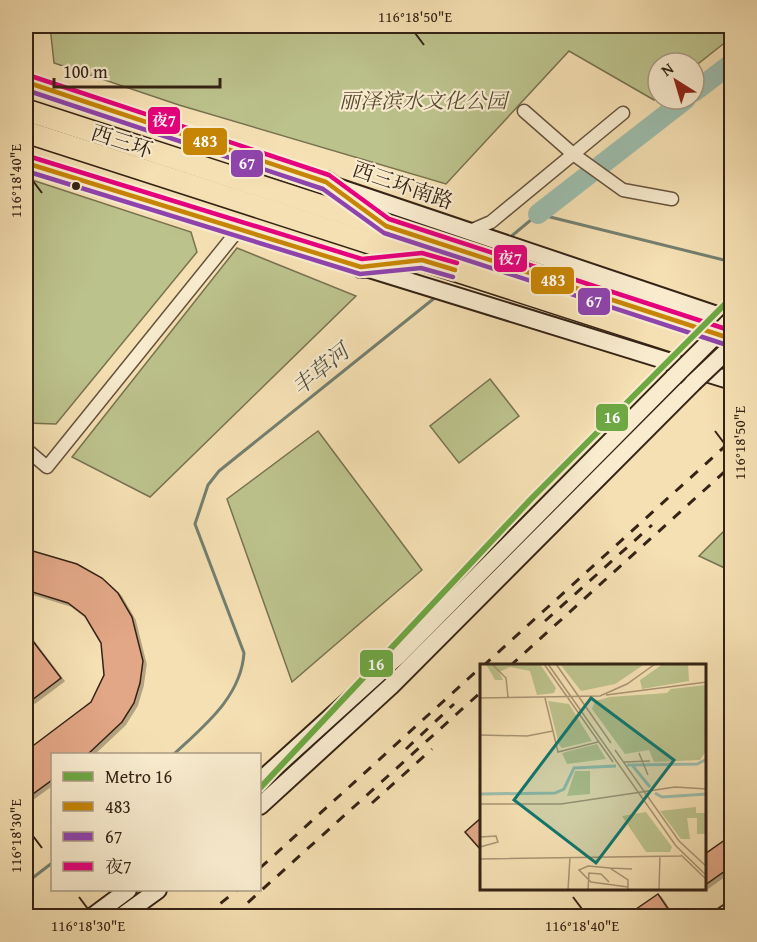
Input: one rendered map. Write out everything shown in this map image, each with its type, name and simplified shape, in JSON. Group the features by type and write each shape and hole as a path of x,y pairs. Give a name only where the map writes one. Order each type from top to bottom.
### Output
{"highway":[{"name":"西三环","path":"26,110 732,339"},
{"name":"西三环","path":"26,132 732,360"},
{"path":"326,182 386,226"},
{"path":"361,267 422,260"}],"street":[{"name":"西三环南路","path":"26,82 732,320"},
{"path":"524,111 573,154 623,190 672,199"},
{"path":"470,231 491,222 623,113"},
{"path":"26,163 732,381"},
{"path":"26,449 47,467 239,229"},
{"path":"261,780 398,656 732,320"},
{"path":"261,805 391,686 732,346"},
{"path":"93,916 127,891"},
{"path":"122,916 157,891"},
{"path":"723,916 732,910"}],"green space":[{"name":"丽泽滨水文化公园","path":"50,26 731,26 732,37 706,58 706,51 646,51 646,95 569,51 446,184 179,105 54,63"},
{"path":"26,178 191,232 197,252 56,424 26,423"},
{"path":"237,248 356,296 150,497 72,457"},
{"path":"490,379 519,416 459,463 430,426"},
{"path":"318,431 422,570 292,682 227,499"},
{"path":"731,524 731,571 699,556"}],"building":[{"path":"26,549 77,564 102,578 118,593 132,617 143,661 134,703 122,722 89,753 51,753 51,781 26,799 26,751 91,702 104,675 101,643 85,616 68,603 26,590"},
{"path":"26,632 61,678 32,700 26,692"},
{"path":"480,819 480,849 465,832"},
{"path":"732,835 732,866 706,884 706,853"},
{"path":"658,894 673,916 626,916"}],"waterway":[{"path":"706,83 732,63"},
{"path":"538,214 671,111"},
{"name":"丰草河","path":"508,239 538,214 732,262"},
{"name":"丰草河","path":"175,753 209,721 228,697 236,683 244,653 195,524 208,485 219,471 437,296"},
{"name":"丰草河","path":"26,883 51,864"}],"railway":[{"path":"485,664 732,440"},
{"path":"512,664 732,465"},
{"path":"545,621 652,525"},
{"path":"261,867 480,668"},
{"path":"261,891 480,693"},
{"path":"406,749 454,704"},
{"path":"372,803 432,749"},
{"path":"205,916 236,891"},
{"path":"233,916 261,891"}],"metro line":[{"name":"16","path":"261,787 531,499 732,297"}],"transit line":[{"name":"夜7","path":"28,75 329,175 389,219 732,331"},
{"name":"483","path":"26,82 326,182 386,226 732,339"},
{"name":"67","path":"26,90 323,189 384,233 730,346"},
{"name":"夜7","path":"28,156 362,259 422,253 457,263"},
{"name":"483","path":"26,163 361,267 422,260 455,270"},
{"name":"67","path":"26,171 360,274 421,268 453,277"}]}
